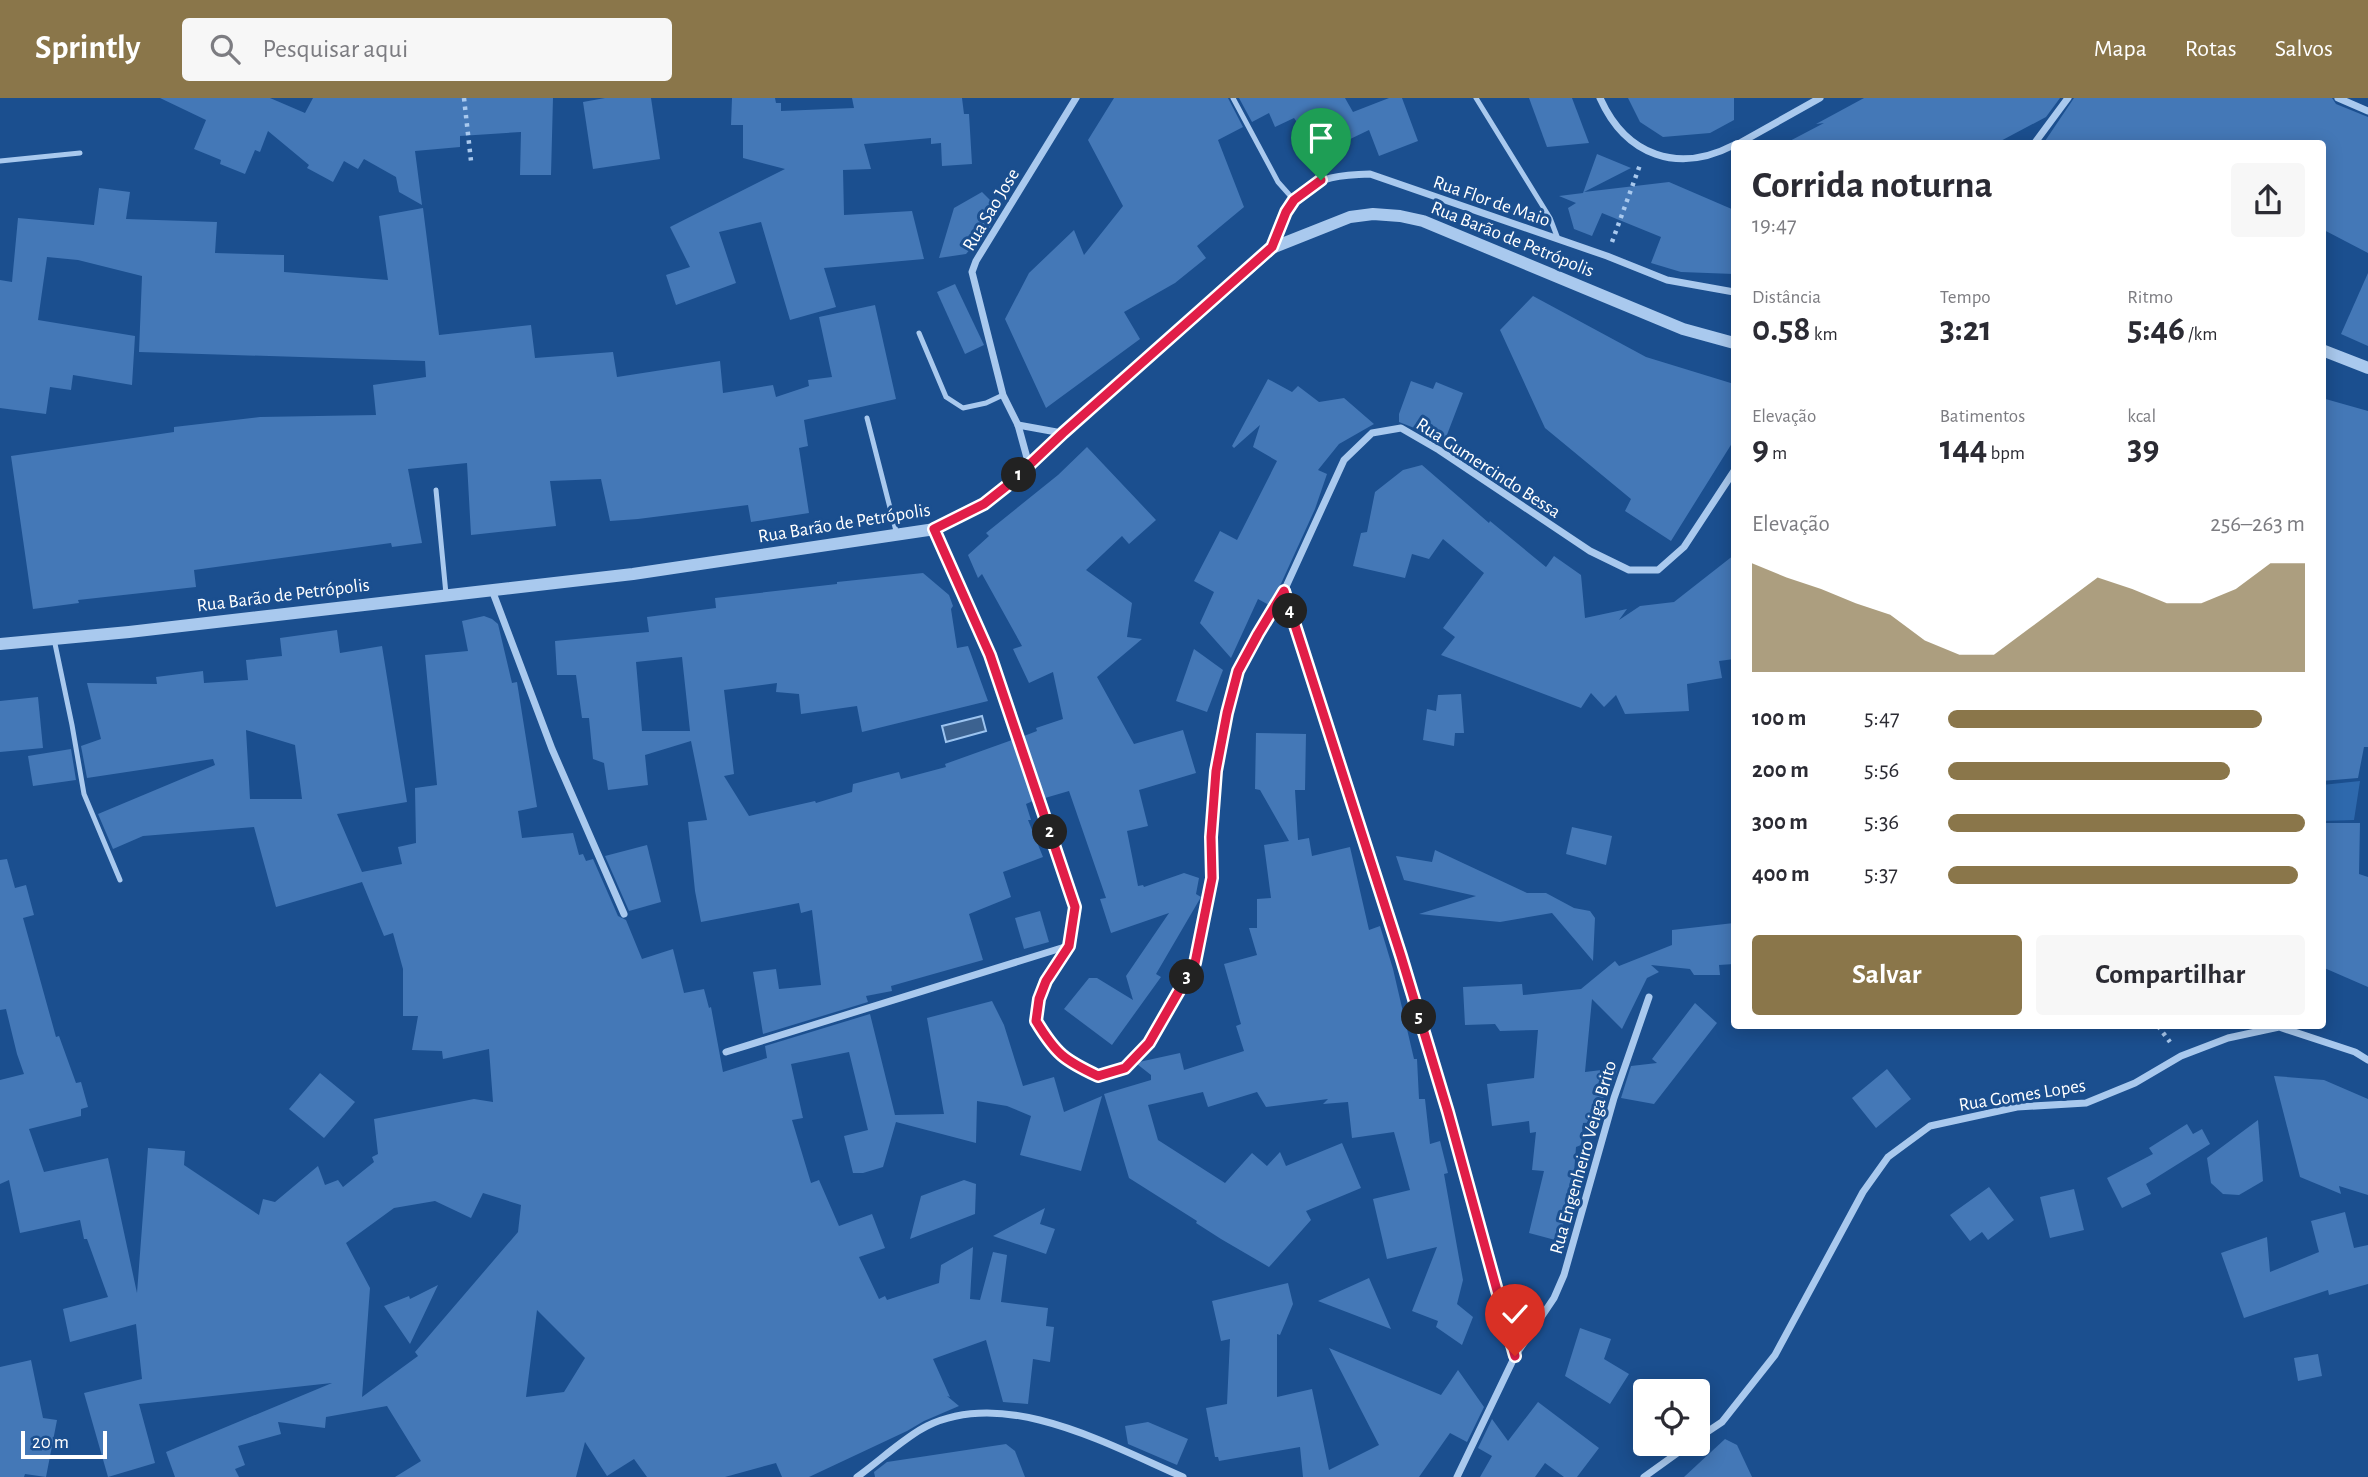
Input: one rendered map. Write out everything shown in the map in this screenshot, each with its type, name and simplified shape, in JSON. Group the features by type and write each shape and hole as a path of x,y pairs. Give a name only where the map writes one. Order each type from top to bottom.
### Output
{"street":[{"name":"Rua Sao Jose","path":"1029,465 1018,425 1003,395 972,272 976,261 1076,98"},
{"path":"1600,98 1605,110 1625,136 1645,150 1684,161 1718,154 1731,147"},
{"path":"1743,140 1820,98"},
{"path":"2037,140 2068,98"},
{"path":"2338,98 2368,111"},
{"name":"Rua Flor de Maio","path":"1272,247 1286,212 1294,200 1321,180 1342,174 1370,174 1607,256 1667,280 1731,291"},
{"name":"Rua Barão de Petrópolis","path":"0,644 129,632 633,574 934,529 984,504 1272,247 1350,218 1373,214 1423,221 1683,329 1731,342"},
{"path":"2326,352 2368,368"},
{"path":"1018,425 1063,433"},
{"name":"Rua Gumercindo Bessa","path":"934,529 990,655 1075,907 1069,946 1046,981 1039,999 1036,1021 1050,1044 1069,1062 1098,1076 1125,1068 1149,1043 1195,963 1212,878 1211,837 1216,771 1238,671 1284,591 1344,460 1372,433 1401,428 1439,450 1590,551 1629,570 1658,570 1684,547 1731,476"},
{"path":"492,589 552,749 624,914"},
{"path":"1284,591 1409,982 1515,1356"},
{"path":"726,1052 1069,946"},
{"name":"Rua Engenheiro Veiga Brito","path":"1457,1477 1515,1356 1555,1298 1564,1275 1614,1098 1648,997"},
{"name":"Rua Gomes Lopes","path":"1710,1430 1722,1422 1775,1355 1863,1192 1888,1157 1930,1126 2017,1107 2086,1103 2135,1083 2181,1056 2228,1038 2270,1029"},
{"name":"Rua Gomes Lopes","path":"2285,1029 2355,1052 2368,1060"},
{"path":"857,1477 927,1426 971,1413 1020,1415 1084,1434 1183,1477"},
{"path":"1647,1476 1674,1456"}],"lane":[{"path":"1233,98 1278,182 1294,200"},
{"path":"1476,98 1550,218 1558,239"},
{"path":"0,161 80,153"},
{"path":"919,333 946,397 963,408 986,403 1003,395"},
{"path":"867,418 897,535"},
{"path":"436,490 446,594"},
{"path":"54,639 84,794 120,880"}],"path":[{"path":"464,98 471,161"},
{"path":"1607,256 1645,150"}],"shaded area":[{"path":"982,716 986,731 946,742 942,726"},
{"path":"2360,781 2354,820 2326,821 2326,785"}],"building":[{"path":"160,98 270,98 305,113 313,98 553,98 551,175 520,175 521,132 460,136 460,147 415,151 422,205 399,192 396,177 364,159 358,169 344,161 333,182 307,168 309,165 268,131 260,152 255,150 245,174 194,149 206,120"},
{"path":"605,98 651,98 660,159 593,169 583,102"},
{"path":"732,98 775,98 776,103 781,103 781,111 854,108 852,98 962,98 964,114 969,114 972,164 942,166 941,143 931,144 931,138 864,144 871,169 843,170 844,215 912,211 924,259 824,268 836,307 790,320 761,222 719,232 736,283 676,305 666,275 690,267 670,227 785,169 743,158 743,125 731,125"},
{"path":"1114,98 1228,98 1243,127 1218,140 1244,207 1197,246 1206,258 1175,283 1124,312 1140,339 1046,408 1005,319 1029,273 1074,230 1084,255 1123,206 1088,140"},
{"path":"1239,98 1345,98 1353,112 1389,98 1402,98 1418,141 1379,156 1369,130 1319,154 1294,118 1275,127 1269,113 1252,122"},
{"path":"1529,98 1572,98 1589,143 1547,147"},
{"path":"1628,98 1734,98 1734,120 1710,133 1663,137 1640,122"},
{"path":"1864,98 2060,98 2046,117 2003,140 1792,140 1824,123 1816,124"},
{"path":"2074,98 2332,98 2336,104 2368,117 2368,253 2326,231 2326,140 2046,140"},
{"path":"1597,154 1631,168 1584,192 1669,182 1731,209 1731,274 1681,272 1651,263 1661,237 1602,213 1592,236 1574,229 1568,208 1576,203 1559,196 1583,193"},
{"path":"99,188 130,192 126,219 217,222 215,253 284,255 284,272 388,280 379,216 423,208 439,335 531,325 535,358 613,352 617,377 720,361 723,393 773,385 776,397 809,386 808,380 832,377 819,317 875,305 896,399 804,420 808,446 799,448 809,513 751,522 748,505 610,521 601,479 550,481 556,526 471,535 467,463 408,469 422,543 392,547 391,543 194,570 196,587 78,600 79,603 33,609 11,456 174,432 174,427 260,417 376,415 373,385 426,377 425,361 139,352 142,276 78,260 47,257 38,320 135,336 132,385 73,375 71,390 50,387 46,414 0,408 0,280 12,282 18,218 94,225"},
{"path":"982,192 1000,210 990,227 966,254 939,258 954,208"},
{"path":"2368,273 2368,346 2341,334"},
{"path":"955,284 984,345 965,354 937,292"},
{"path":"1533,296 1646,357 1731,383 1731,445 1671,541 1625,511 1631,499 1545,428 1500,330"},
{"path":"1268,379 1292,392 1298,386 1319,402 1344,398 1374,424 1339,444 1318,470 1327,474 1315,509 1279,588 1269,605 1258,599 1231,658 1200,623 1214,592 1194,581 1220,531 1237,540 1277,461 1253,447 1260,425 1234,448 1232,446"},
{"path":"1411,381 1433,389 1436,382 1463,393 1445,440 1399,422 1399,414"},
{"path":"2326,399 2368,411 2368,747 2364,747 2358,778 2326,781"},
{"path":"1087,447 1156,520 1129,544 1122,536 1086,570 1132,603 1127,637 1142,639 1097,677 1134,744 1183,730 1196,773 1139,790 1148,826 1127,831 1138,886 1144,887 1184,873 1199,878 1196,894 1201,897 1156,974 1161,977 1112,1045 1064,1009 1089,978 1097,978 1133,1000 1126,976 1169,913 1111,933 1100,899 1106,898 1069,791 1045,798 1024,736 1037,731 1036,728 1063,719 1053,672 1029,683 1013,649 1022,646 982,574 978,578 968,555 989,536 986,533 1058,475"},
{"path":"1422,465 1489,523 1490,521 1546,567 1554,556 1581,575 1585,618 1627,609 1619,620 1640,606 1674,602 1731,557 1731,659 1719,661 1722,678 1687,684 1689,711 1625,714 1616,695 1604,707 1591,693 1581,708 1441,655 1455,637 1443,628 1484,573 1443,539 1429,559 1412,554 1405,578 1353,566 1361,533 1367,532 1375,492 1403,470"},
{"path":"923,573 949,595 953,606 951,609 957,648 968,646 988,701 862,732 857,706 801,714 799,694 776,692 777,683 724,690 734,774 724,776 749,816 815,801 816,803 852,792 853,784 899,772 901,779 946,767 945,764 1012,740 1033,801 1026,804 1031,820 1028,820 1043,857 1003,872 1011,897 969,914 983,960 891,986 892,991 866,996 868,1002 763,1034 753,972 776,969 779,989 821,985 812,910 801,913 799,903 701,922 688,822 707,820 691,741 645,755 648,785 608,790 604,763 593,759 589,718 582,718 576,675 557,675 555,641 649,632 647,617 716,608 715,598","holes":["682,657 690,731 642,731 636,662"]},
{"path":"484,616 498,624 512,683 517,682 537,807 518,811 522,838 573,833 579,855 583,854 586,861 593,859 618,916 626,920 642,959 673,949 684,993 704,989 709,1008 711,1007 723,1072 767,1058 765,1046 870,1014 895,1115 944,1114 927,1018 992,1001 1004,1025 1023,1086 1054,1077 1064,1112 1102,1096 1081,1171 1020,1155 1031,1116 1007,1106 977,1101 976,1143 896,1122 883,1167 853,1173 844,1136 868,1130 849,1052 791,1064 803,1118 792,1120 811,1183 819,1180 839,1226 872,1214 885,1248 859,1257 879,1299 885,1296 887,1300 939,1283 941,1265 973,1247 970,1299 980,1300 993,1252 1007,1255 1001,1302 1048,1308 1046,1326 1054,1327 1050,1362 1033,1359 1028,1404 1003,1402 986,1340 933,1359 950,1397 947,1396 959,1406 809,1477 782,1477 776,1463 725,1477 647,1477 634,1459 607,1476 585,1442 576,1477 395,1477 421,1461 387,1406 326,1417 325,1428 278,1422 281,1434 238,1446 245,1465 235,1469 239,1477 175,1477 166,1452 332,1383 139,1404 155,1463 108,1477 84,1393 142,1379 136,1324 70,1342 63,1309 108,1297 87,1239 84,1239 80,1220 20,1233 9,1180 0,1184 0,1080 24,1074 6,1009 0,1010 0,860 7,859 15,888 26,885 34,915 23,918 56,1037 59,1036 76,1083 81,1082 88,1107 81,1109 81,1116 29,1129 44,1172 108,1158 137,1293 148,1148 185,1151 184,1165 259,1215 263,1199 275,1202 318,1166 325,1185 338,1180 343,1187 374,1162 372,1157 378,1154 374,1119 474,1099 493,1102 489,1049 443,1059 442,1051 412,1050 418,1016 403,1016 403,969 393,933 384,936 362,882 276,907 254,827 143,836 113,849 98,814 215,765 213,759 87,778 81,746 101,739 87,683 157,684 156,677 203,671 204,683 248,680 246,660 282,656 280,638 337,630 340,653 382,646 407,802 337,814 362,872 402,864 398,847 416,843 415,788 437,785 425,655 468,651 462,621","holes":["246,730 295,745 302,799 250,799","483,1193 521,1205 518,1232 415,1352 418,1356 362,1397 370,1288 346,1243 394,1208 435,1201 471,1218","537,1310 585,1358 564,1392 526,1397"]},
{"path":"1194,649 1223,670 1207,712 1176,701"},
{"path":"1461,694 1464,733 1455,733 1454,746 1423,740 1427,709 1436,711 1438,695"},
{"path":"38,697 43,748 0,752 0,701"},
{"path":"1256,733 1306,734 1305,790 1295,790 1298,840 1309,838 1312,856 1350,847 1369,930 1380,926 1414,1059 1417,1059 1419,1099 1425,1099 1430,1144 1440,1141 1448,1173 1444,1174 1463,1280 1457,1304 1473,1317 1462,1345 1436,1327 1438,1321 1412,1311 1437,1247 1387,1259 1373,1199 1410,1190 1394,1132 1352,1138 1348,1102 1323,1104 1328,1099 1266,1107 1257,1092 1208,1107 1203,1092 1148,1105 1158,1140 1225,1183 1252,1153 1267,1166 1280,1152 1286,1166 1342,1143 1361,1188 1306,1211 1311,1220 1269,1267 1221,1239 1129,1178 1104,1094 1151,1080 1151,1075 1137,1064 1139,1062 1180,1053 1184,1070 1244,1051 1236,1026 1241,1024 1224,964 1257,955 1249,928 1257,928 1257,899 1271,898 1264,845 1289,841 1260,790 1255,789"},
{"path":"71,749 76,780 33,786 28,756"},
{"path":"2326,823 2360,823 2359,874 2368,877 2368,987 2326,969"},
{"path":"1572,827 1612,836 1606,865 1566,854"},
{"path":"647,845 661,902 629,911 605,856"},
{"path":"1435,850 1527,893 1546,893 1574,908 1590,911 1595,918 1593,961 1552,913 1500,922 1419,914 1476,896 1404,880 1396,856 1432,862"},
{"path":"1040,911 1049,942 1024,949 1015,918"},
{"path":"1731,923 1731,964 1719,965 1720,975 1694,975 1690,969 1651,965 1659,972 1647,978 1622,1029 1592,999 1585,1072 1618,1068 1609,1095 1605,1094 1599,1122 1583,1123 1581,1145 1576,1147 1573,1185 1559,1241 1529,1233 1544,1171 1532,1170 1536,1132 1530,1133 1529,1121 1492,1126 1487,1084 1534,1078 1538,1030 1500,1031 1495,1024 1465,1025 1463,987 1522,984 1523,995 1581,989 1615,961 1619,966 1672,945 1672,930"},
{"path":"1695,1003 1717,1023 1654,1104 1621,1098 1631,1066 1657,1063 1652,1059"},
{"path":"1887,1069 1911,1099 1876,1128 1852,1098"},
{"path":"320,1073 355,1102 324,1138 289,1109"},
{"path":"2274,1076 2324,1080 2368,1099 2368,1195 2339,1186 2341,1194 2300,1177"},
{"path":"2258,1120 2263,1181 2239,1195 2223,1194 2211,1183 2207,1158"},
{"path":"2187,1124 2193,1134 2202,1129 2210,1144 2146,1184 2151,1194 2122,1208 2107,1178 2153,1154 2149,1148"},
{"path":"964,1180 976,1184 975,1214 910,1239 921,1196"},
{"path":"1989,1187 2014,1220 1988,1240 1982,1232 1970,1241 1950,1215"},
{"path":"2074,1189 2084,1230 2050,1238 2040,1197"},
{"path":"1045,1208 1040,1224 1055,1229 1046,1254 993,1236"},
{"path":"2345,1212 2354,1248 2368,1245 2368,1284 2329,1295 2328,1290 2244,1318 2221,1253 2267,1237 2270,1272 2319,1252 2311,1221"},
{"path":"1369,1278 1391,1329 1318,1301"},
{"path":"1288,1283 1293,1304 1280,1335 1277,1334 1277,1397 1312,1389 1329,1470 1379,1445 1329,1348 1441,1395 1458,1370 1484,1407 1467,1442 1450,1433 1419,1477 1303,1477 1300,1447 1219,1461 1218,1457 1215,1457 1206,1408 1227,1404 1230,1339 1221,1341 1212,1301"},
{"path":"438,1285 410,1344 384,1306 409,1296 410,1299"},
{"path":"1580,1328 1611,1339 1604,1359 1629,1374 1610,1404 1565,1376"},
{"path":"2318,1354 2322,1376 2298,1381 2294,1358"},
{"path":"31,1360 43,1418 57,1420 46,1477 25,1474 24,1477 0,1477 0,1367"},
{"path":"1538,1402 1599,1448 1577,1477 1564,1477 1545,1463 1535,1477 1480,1477 1492,1456 1478,1448 1492,1419 1508,1441"},
{"path":"1148,1422 1188,1439 1177,1465 1128,1444 1125,1426"},
{"path":"1725,1439 1737,1445 1752,1477 1684,1477 1710,1456"},
{"path":"1006,1444 1015,1451 1025,1477 875,1477 874,1472 887,1462"}],"route":[{"path":"1321,180 1294,200 1286,212 1272,247 1008,485 984,504 934,529 990,655 1075,907 1069,946 1046,981 1039,999 1036,1021 1050,1044 1069,1062 1098,1076 1125,1068 1149,1043 1195,963 1212,878 1211,837 1216,771 1227,713 1238,671 1284,591 1401,956 1448,1112 1515,1356"}]}
